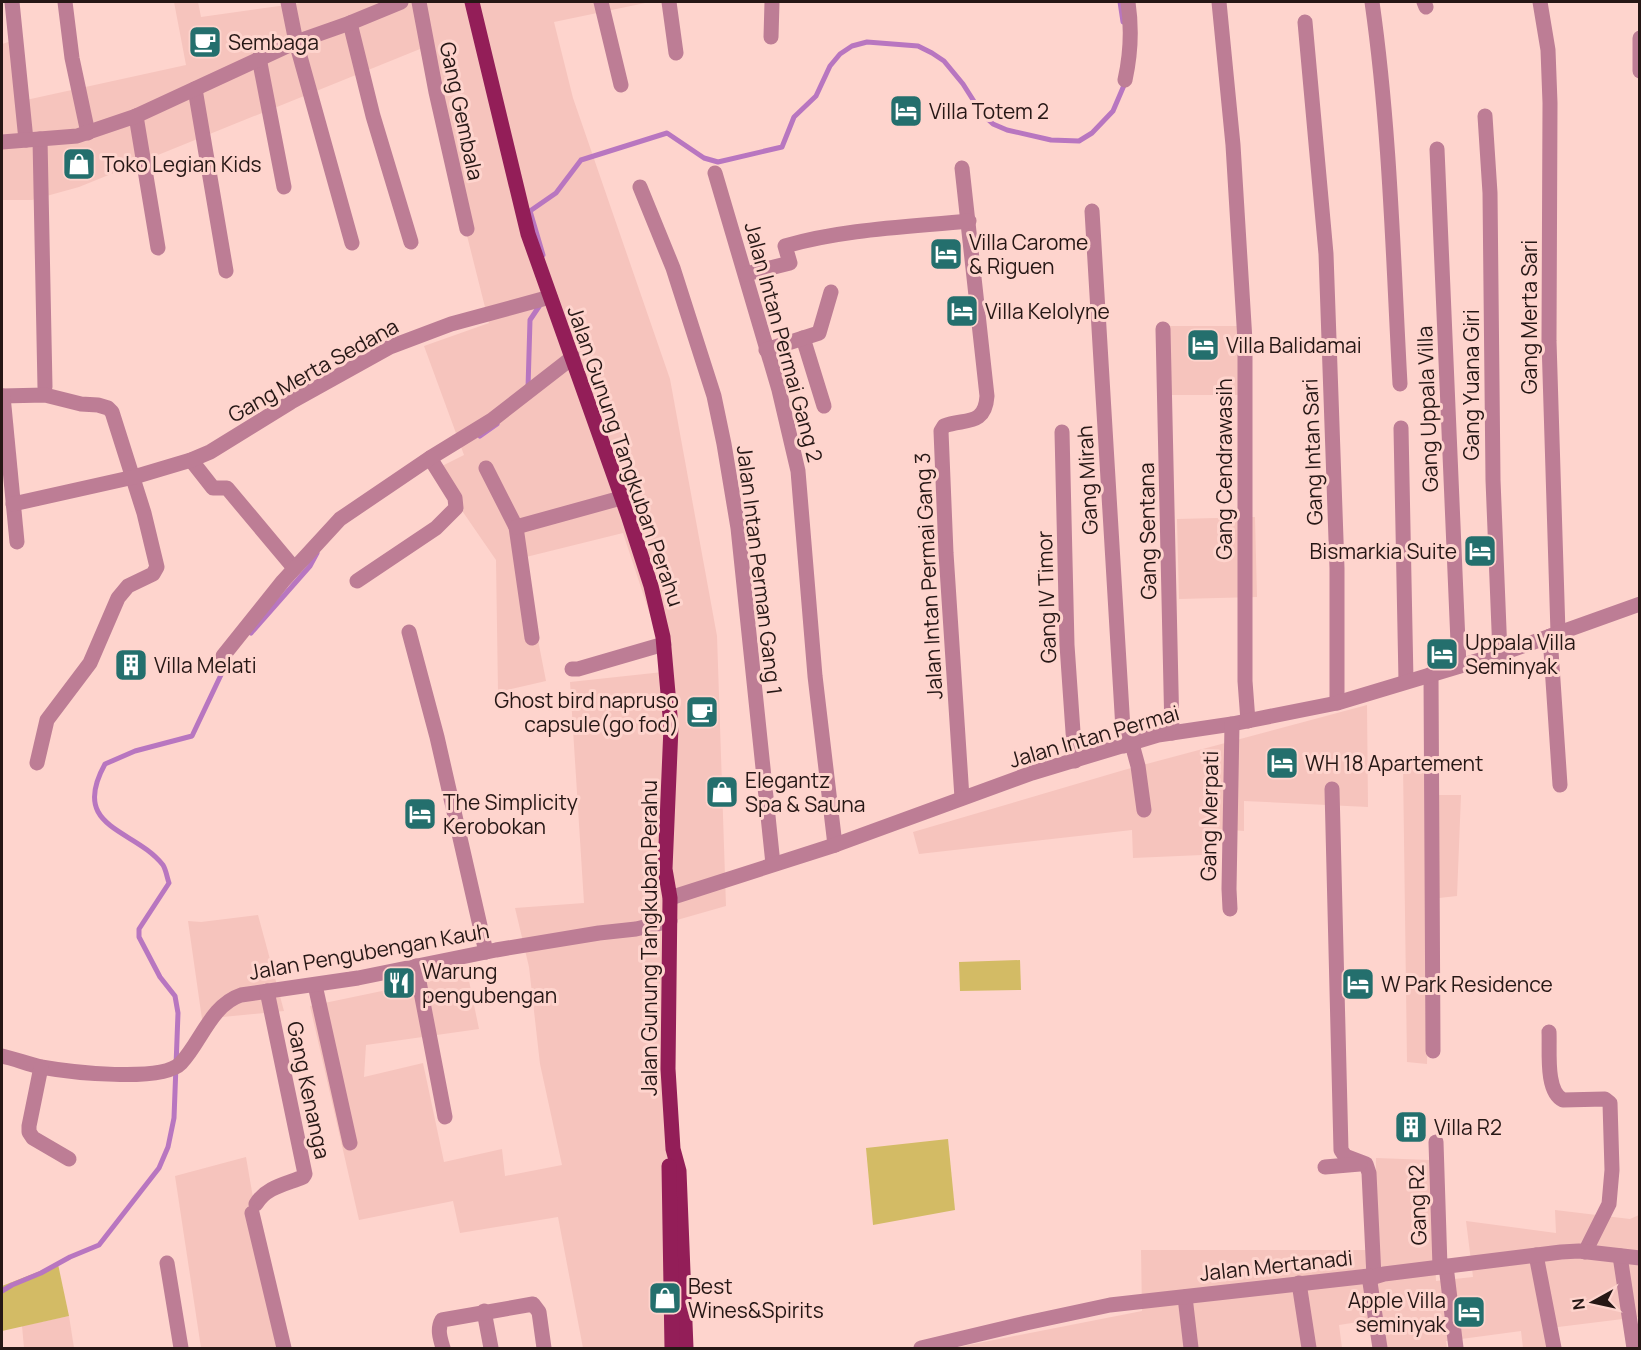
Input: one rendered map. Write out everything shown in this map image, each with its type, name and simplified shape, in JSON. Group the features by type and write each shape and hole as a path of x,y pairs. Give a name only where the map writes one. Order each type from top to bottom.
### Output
{"main road":[{"name":"Jalan Gunung Tangkuban Perahu","path":"472,2 528,234 573,357 651,586 664,644 671,727 665,869 670,898 668,1069 672,1149 669,1171 672,1348"},
{"name":"Jalan Gunung Tangkuban Perahu","path":"672,1149 679,1171 686,1348"}],"street":[{"path":"12,2 33,140 45,387"},
{"path":"65,2 72,58 88,133"},
{"path":"288,2 296,42 352,243"},
{"path":"2,142 66,138 88,133 136,116 296,42 401,2"},
{"name":"Gang Gembala","path":"419,2 436,92 467,229"},
{"path":"601,2 621,85"},
{"path":"669,2 676,53"},
{"path":"771,37 772,2"},
{"path":"1125,80 1132,29 1128,2"},
{"name":"Gang Cendrawasih","path":"1219,2 1233,145 1245,341 1245,681 1248,721"},
{"path":"1372,2 1382,66 1400,384"},
{"name":"Gang Merta Sari","path":"1540,2 1548,50 1550,103 1549,341 1554,634"},
{"name":"Gang Intan Sari","path":"1305,22 1326,254 1338,607 1336,703"},
{"path":"350,23 373,116 411,242"},
{"path":"1640,38 1640,70"},
{"path":"259,58 284,187"},
{"path":"195,89 226,271"},
{"path":"136,116 158,248"},
{"name":"Gang Yuana Giri","path":"1485,116 1490,193 1493,480 1500,654"},
{"name":"Gang Uppala Villa","path":"1437,149 1459,666"},
{"name":"Jalan Intan Permai Gang 3","path":"962,168 986,404 984,411 974,420 949,424 941,431 946,553 963,798"},
{"name":"Jalan Intan Permai Gang 2","path":"715,173 786,415 798,471 815,676 836,845"},
{"name":"Jalan Intan Perman Gang 1","path":"640,187 673,268 714,396 724,444 738,528 773,864"},
{"name":"Gang Mirah","path":"1092,211 1128,745 1140,776 1144,810"},
{"path":"746,274 790,263 786,246 802,242 863,232 969,221"},
{"path":"766,350 819,333 831,292"},
{"name":"Gang Merta Sedana","path":"9,512 191,460 210,452 291,402 390,347 451,324 550,297"},
{"name":"Gang Sentana","path":"1163,329 1172,733"},
{"path":"803,338 824,406"},
{"path":"223,656 294,568 340,519 430,458 492,420 573,357"},
{"path":"17,542 9,512 2,396 45,395 108,408 116,422 134,477 148,528 156,570 148,577 128,586 118,598 90,663 46,720 37,763"},
{"path":"1401,428 1406,681"},
{"name":"Gang IV Timor","path":"1062,432 1067,645 1076,761"},
{"path":"357,581 436,528 456,508 455,498 430,458"},
{"path":"191,460 213,488 225,487 230,490 294,568"},
{"path":"486,468 516,527 532,638"},
{"path":"516,527 621,498"},
{"name":"Jalan Intan Permai","path":"670,898 836,845 1032,773 1158,735 1232,724 1336,703 1500,654 1640,604"},
{"path":"409,632 437,737 486,952"},
{"path":"1554,634 1560,785"},
{"path":"572,669 664,644"},
{"path":"1431,674 1433,1051"},
{"name":"Gang Merpati","path":"1230,909 1232,724"},
{"path":"1332,789 1341,1149 1345,1156 1366,1164"},
{"name":"Jalan Pengubengan Kauh","path":"2,1056 41,1067 133,1075 165,1072 177,1066 204,1029 232,999 241,995 315,985 486,952 564,938 636,929 670,921"},
{"path":"416,966 445,1117"},
{"path":"315,985 350,1143"},
{"name":"Gang Kenanga","path":"267,991 305,1174 303,1177 268,1192 254,1209 284,1348"},
{"path":"1550,1032 1551,1085 1557,1097 1563,1100 1607,1099 1610,1103 1612,1170 1609,1204 1585,1252"},
{"path":"41,1067 29,1126 30,1135 69,1159"},
{"name":"Gang R2","path":"1436,1142 1443,1266 1456,1348"},
{"path":"1325,1167 1366,1164"},
{"path":"1366,1164 1371,1276 1380,1348"},
{"name":"Jalan Mertanadi","path":"921,1348 1110,1305 1536,1255 1585,1252 1640,1258"},
{"path":"1536,1255 1554,1348"},
{"path":"1620,1256 1634,1348"},
{"path":"167,1263 181,1348"},
{"path":"1299,1283 1309,1348"},
{"path":"1185,1297 1191,1348"},
{"path":"443,1348 439,1334 439,1325 442,1320 533,1304 539,1312 544,1348"},
{"path":"484,1311 491,1348"}],"shaded area":[{"path":"174,2 198,2 201,17 308,2 650,2 554,22 573,98 670,379 717,636 726,906 670,922 679,1348 583,1348 558,1217 460,1233 453,1201 359,1220 310,1006 430,981 468,976 479,1029 366,1045 364,1077 423,1063 444,1162 502,1149 505,1176 562,1165 540,1064 529,967 515,908 584,903 570,682 663,672 661,648 623,533 522,558 546,681 498,692 496,560 434,470 464,455 424,346 489,323 420,49 79,187 32,200 2,200 2,44 18,39 26,100 186,65"},
{"path":"1167,326 1245,326 1245,395 1167,395"},
{"path":"1255,517 1257,597 1179,599 1177,519"},
{"path":"1367,705 1368,807 1244,801 1244,831 1204,828 1202,855 1133,858 1132,830 919,854 913,832 1124,770"},
{"path":"1427,763 1428,795 1461,795 1457,896 1430,899 1427,1064 1407,1062 1403,765"},
{"path":"258,915 284,1011 202,1019 188,921 201,922"},
{"path":"1020,960 1021,990 960,991 959,962"},
{"path":"948,1139 955,1210 873,1225 866,1148"},
{"path":"246,1157 279,1348 201,1348 175,1176"},
{"path":"1376,1158 1431,1160 1436,1281 1473,1277 1466,1221 1556,1233 1555,1210 1630,1219 1639,1215 1639,1317 1550,1328 1555,1348 1523,1348 1521,1331 1446,1341 1447,1348 1383,1348 1378,1319 1339,1325 1342,1348 953,1348 1142,1311 1141,1250 1375,1250"},
{"path":"58,1264 69,1316 2,1331 2,1286"},
{"path":"69,1316 74,1348 24,1348 22,1326"}],"waterway":[{"path":"1120,2 1123,22"},
{"path":"543,255 530,211 556,193 581,160 667,133 704,158 718,162 782,147 794,117 816,96 830,66 840,54 852,46 867,42 918,46 944,61 963,84 982,114 993,124 1007,130 1051,140 1079,141 1092,133 1113,111 1125,83"},
{"path":"528,388 530,320 542,302"},
{"path":"480,436 497,424"},
{"path":"251,633 310,566 317,553"},
{"path":"2,1291 99,1245 159,1168 168,1147 174,1118 178,1013 175,996 160,977 139,937 139,929 169,883 163,865 151,853 110,825 100,815 95,802 96,785 105,764 135,751 192,736 229,658"}],"place":[{"name":"Sembaga","path":"205,42"},
{"name":"Villa Totem 2","path":"906,111"},
{"name":"Toko Legian Kids","path":"79,164"},
{"name":"Villa Carome & Riguen","path":"946,254"},
{"name":"Villa Kelolyne","path":"962,311"},
{"name":"Villa Balidamai","path":"1203,345"},
{"name":"Bismarkia Suite","path":"1480,551"},
{"name":"Uppala Villa Seminyak","path":"1442,654"},
{"name":"Villa Melati","path":"131,665"},
{"name":"Ghost bird napruso capsule(go fod)","path":"702,712"},
{"name":"WH 18 Apartement","path":"1282,763"},
{"name":"Elegantz Spa & Sauna","path":"722,792"},
{"name":"The Simplicity Kerobokan","path":"420,814"},
{"name":"Warung pengubengan","path":"399,983"},
{"name":"W Park Residence","path":"1358,984"},
{"name":"Villa R2","path":"1411,1127"},
{"name":"Best Wines&Spirits","path":"665,1298"},
{"name":"Apple Villa seminyak","path":"1469,1312"}]}
